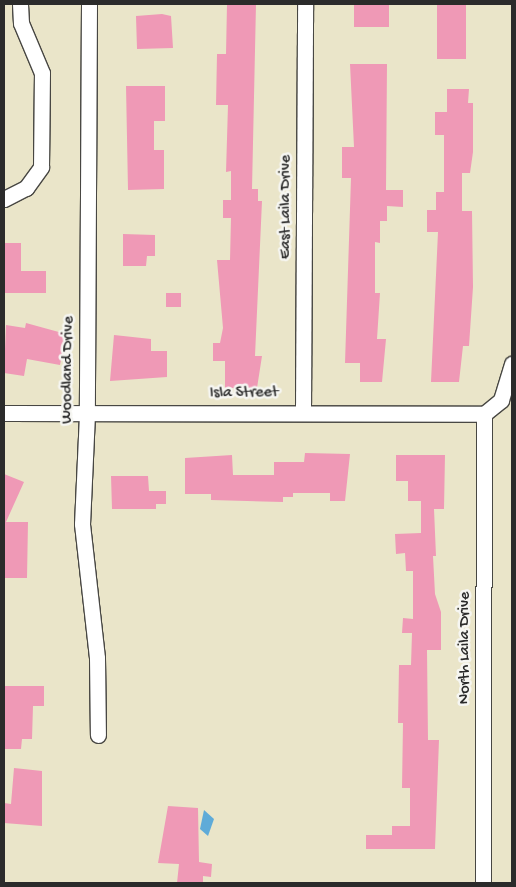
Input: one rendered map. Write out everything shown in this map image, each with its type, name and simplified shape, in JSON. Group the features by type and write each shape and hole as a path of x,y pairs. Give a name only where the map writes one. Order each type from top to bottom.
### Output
{"street":[{"path":"4,199 26,188 41,166 42,73 21,23 20,4"},
{"name":"Woodland Drive","path":"89,4 87,414 82,524 97,658 98,735"},
{"name":"East Laila Drive","path":"303,410 305,4"},
{"path":"484,414 501,400 512,364"},
{"name":"Isla Street","path":"4,413 87,414 303,410 484,414"},
{"name":"North Laila Drive","path":"483,883 484,414"}],"water":[{"path":"204,810 214,819 208,836 200,829"}],"building":[{"path":"227,4 256,4 252,189 258,189 258,201 262,201 255,356 262,356 257,388 225,388 225,361 213,361 213,343 220,343 223,328 217,260 230,260 231,218 223,218 223,200 231,200 231,171 226,172 228,105 216,105 217,54 226,54"},
{"path":"354,4 389,4 389,27 354,27"},
{"path":"437,4 466,4 466,59 437,59"},
{"path":"162,14 171,16 173,48 137,49 136,16"},
{"path":"350,64 387,64 386,190 403,190 403,207 387,206 387,221 380,221 380,243 375,242 375,293 380,293 377,339 386,339 382,382 360,382 360,363 345,363 351,178 342,178 342,147 354,147"},
{"path":"126,86 165,86 165,121 154,121 154,150 164,150 164,189 128,190"},
{"path":"447,89 469,89 468,103 473,103 473,152 470,173 462,173 462,211 472,211 473,287 469,346 463,346 459,382 431,382 438,232 427,232 427,210 436,210 436,192 444,192 444,135 435,135 435,112 447,112"},
{"path":"123,234 155,235 155,256 147,256 146,266 123,266"},
{"path":"4,243 21,243 21,271 46,271 46,293 4,293"},
{"path":"166,293 181,293 181,307 166,307"},
{"path":"26,323 66,334 60,365 27,359 24,376 4,373 6,325 25,328"},
{"path":"114,335 151,339 151,351 167,351 167,377 110,381"},
{"path":"305,453 350,454 345,501 330,501 330,493 293,493 293,497 283,497 283,502 211,500 211,494 185,494 185,458 232,455 233,475 274,475 274,462 304,462"},
{"path":"396,455 445,455 444,509 434,509 436,556 433,556 435,594 441,612 441,650 427,650 428,740 439,740 435,849 366,849 366,835 392,835 392,826 410,826 410,788 402,788 403,723 398,723 399,665 411,665 412,633 402,633 403,618 413,619 413,571 406,571 405,553 396,554 395,534 421,533 421,501 408,501 408,481 396,481"},
{"path":"4,474 24,482 6,522 28,522 27,578 4,578"},
{"path":"111,476 148,476 149,491 166,491 166,504 156,504 156,509 112,509"},
{"path":"4,686 44,686 44,706 33,706 32,739 22,739 21,749 4,749"},
{"path":"14,768 42,771 42,826 4,823 4,803 11,804"},
{"path":"168,806 198,808 199,862 212,864 211,877 203,876 203,883 177,883 179,864 158,863"}]}
